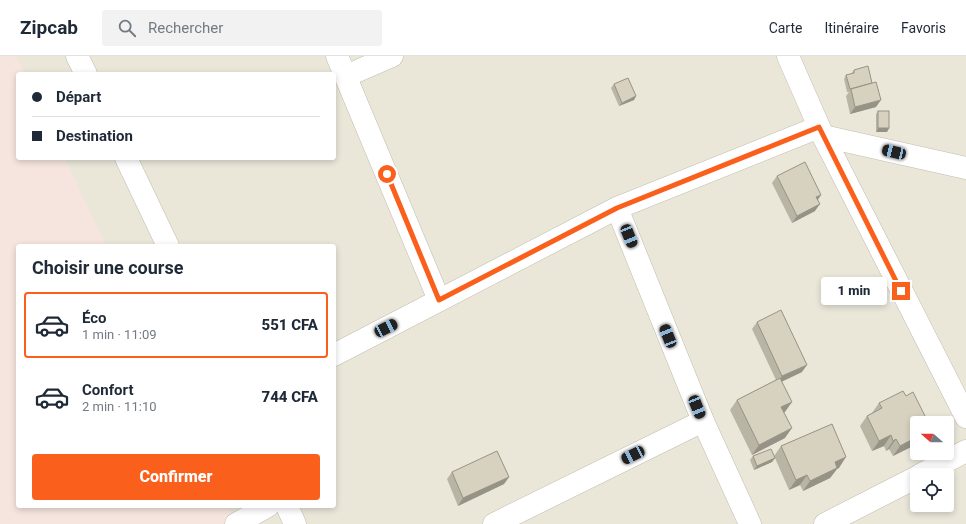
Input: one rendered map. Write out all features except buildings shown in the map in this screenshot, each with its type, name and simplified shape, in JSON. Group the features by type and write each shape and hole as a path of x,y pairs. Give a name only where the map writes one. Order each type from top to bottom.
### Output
{"street":[{"path":"77,56 85,72"},
{"path":"337,56 439,300"},
{"path":"346,76 392,56"},
{"path":"788,56 821,132 966,417"},
{"path":"336,354 617,208 821,132 966,168"},
{"path":"127,160 167,244"},
{"path":"617,208 703,421 750,524"},
{"path":"494,524 703,421"},
{"path":"933,468 966,451"},
{"path":"825,524 910,481"},
{"path":"236,524 264,508"},
{"path":"288,508 296,524"}],"shaded area":[{"path":"0,56 966,56 966,524 0,524"},
{"path":"0,56 17,56 24,72 16,72 16,160 66,160 105,244 16,244 16,508 229,508 236,524 0,524"}],"route":[{"path":"387,174 439,300 617,208 819,127 822,136 901,291"}]}
